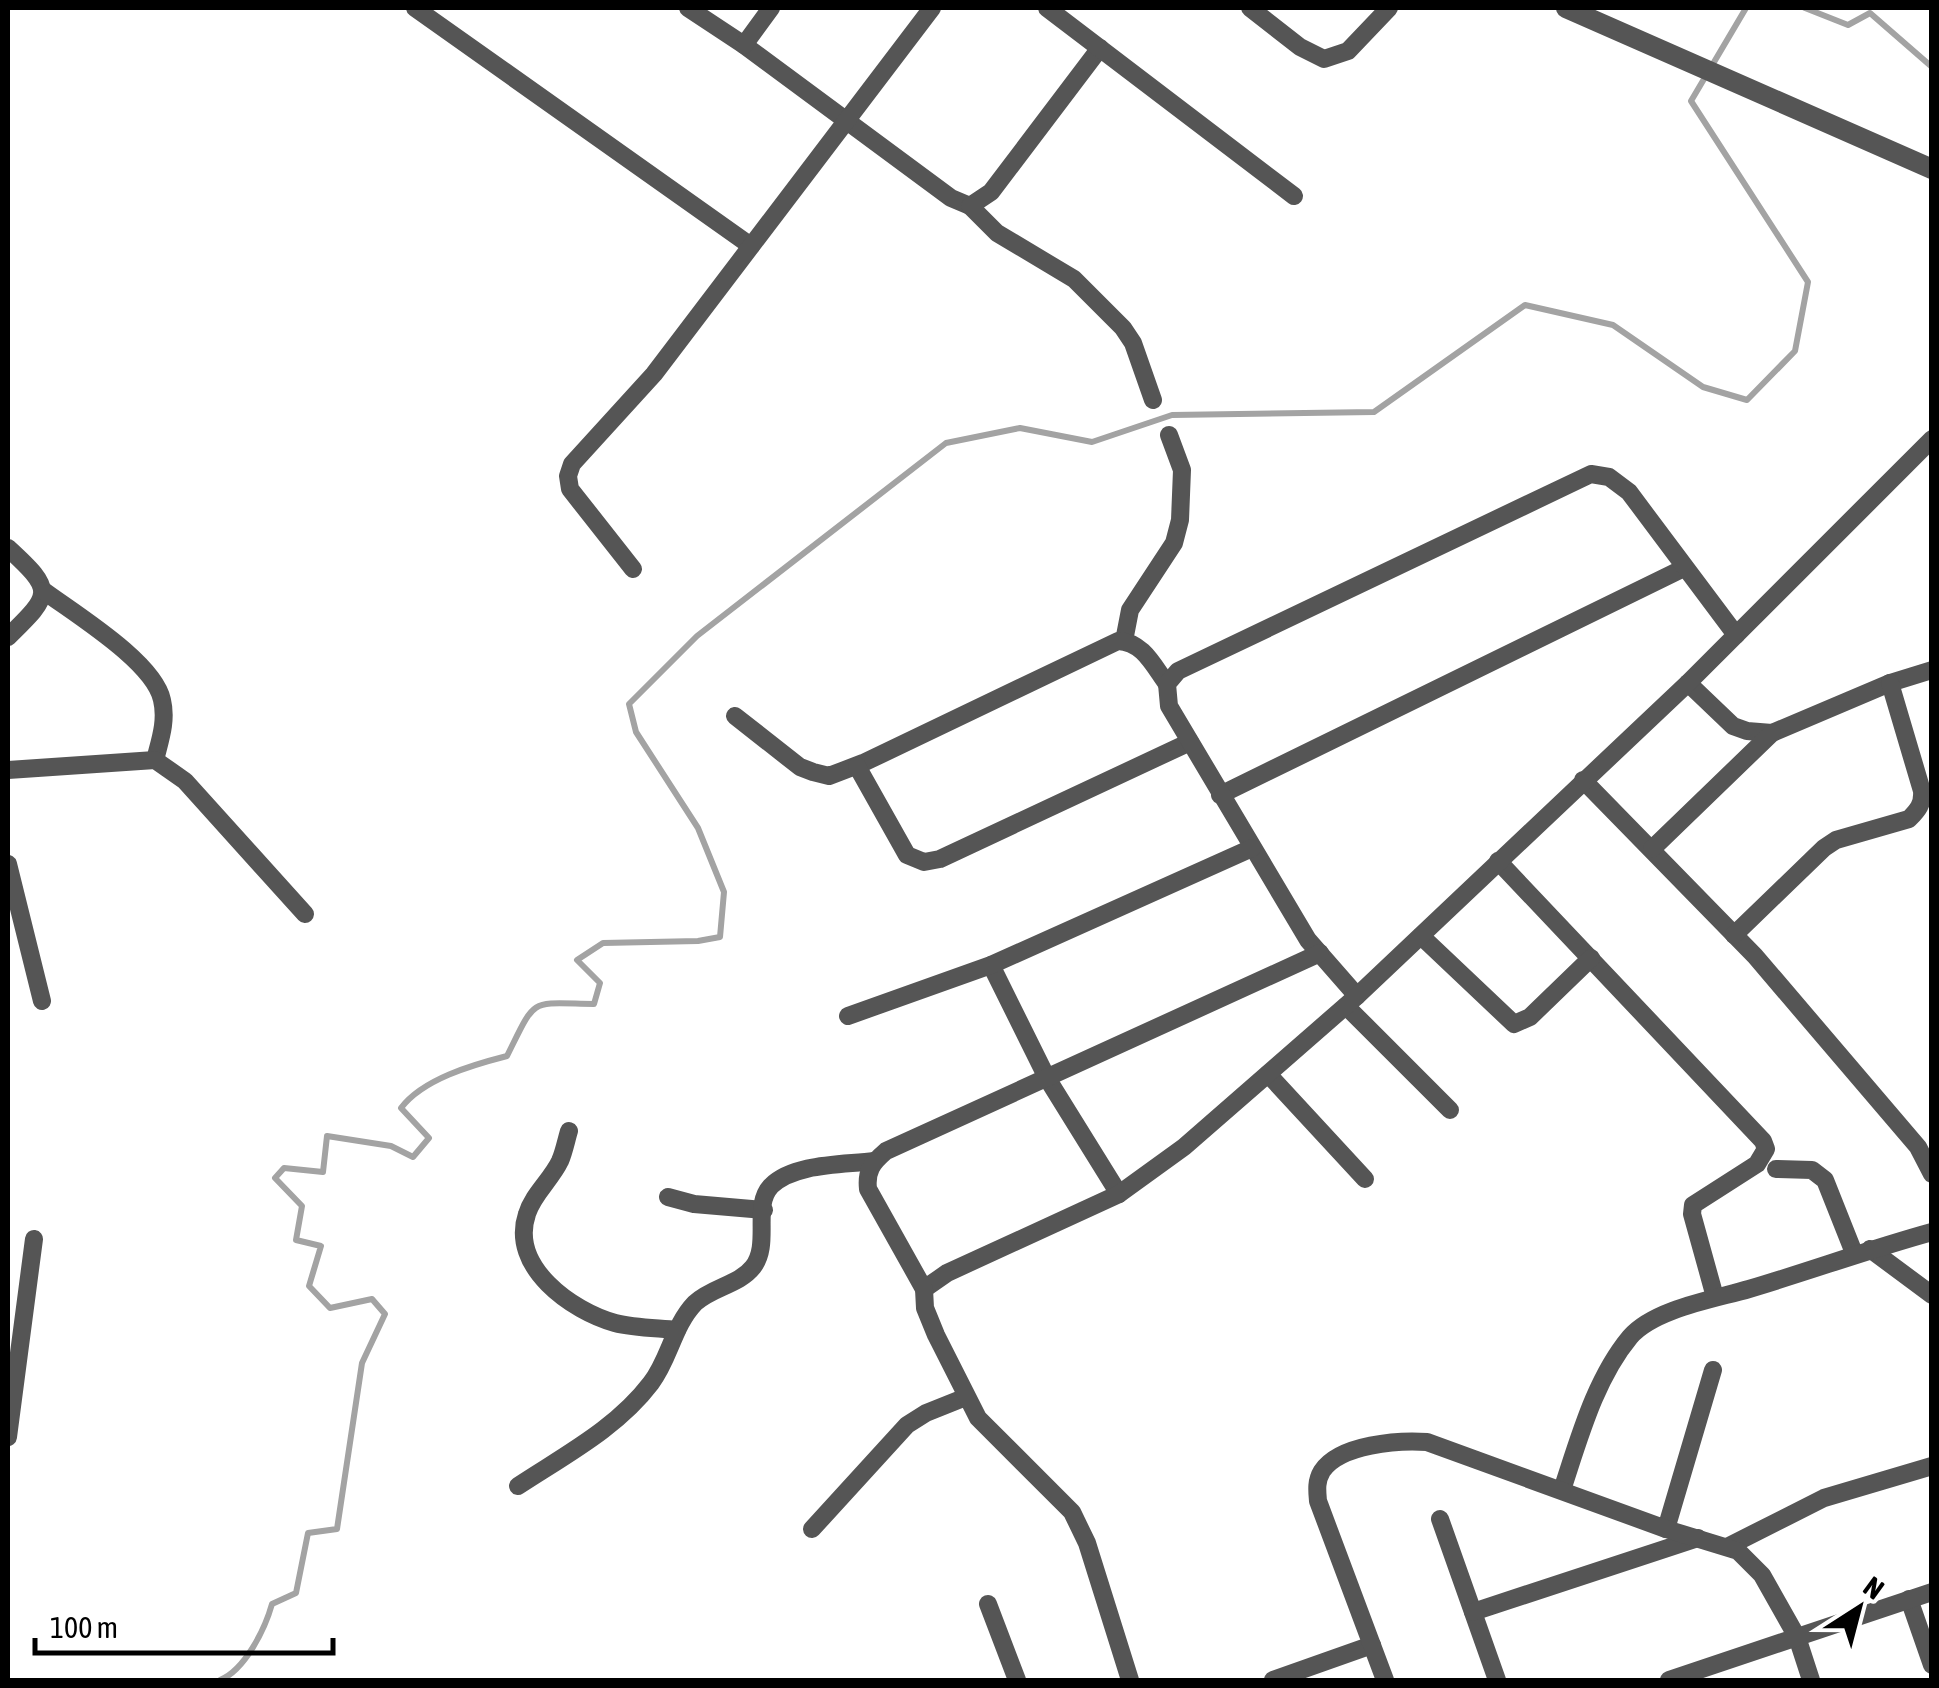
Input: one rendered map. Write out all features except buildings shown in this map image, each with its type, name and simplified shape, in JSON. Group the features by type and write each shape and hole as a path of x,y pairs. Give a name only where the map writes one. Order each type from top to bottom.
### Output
{"street":[{"path":"415,8 751,246"},
{"path":"688,8 952,198 970,206 996,232 1074,279 1134,344 1153,400"},
{"path":"744,45 771,8"},
{"path":"633,569 570,489 568,476 581,453 654,374 932,8"},
{"path":"1047,8 1294,196"},
{"path":"1251,8 1300,46 1324,59 1348,51 1389,8"},
{"path":"1566,8 1932,169"},
{"path":"970,206 991,192 1100,48"},
{"path":"1124,640 1136,598 1174,543 1182,470 1169,435"},
{"path":"924,1289 947,1273 1120,1194 1184,1147 1352,1001 1688,683 1932,439"},
{"path":"1167,684 1178,671 1591,474 1610,477 1629,492 1736,635"},
{"path":"8,548 42,582 44,592 38,608 8,637"},
{"path":"1220,794 1684,568"},
{"path":"44,592 117,644 162,694 165,722 155,760"},
{"path":"1124,640 1141,648 1167,684 1169,706 1308,940 1352,1001 1450,1110"},
{"path":"735,716 800,767 829,776 1124,640"},
{"path":"1652,849 1772,733 1890,683 1932,670"},
{"path":"1688,683 1733,726 1772,733"},
{"path":"1734,935 1824,848 1836,840 1909,819 1918,810 1922,791 1890,683"},
{"path":"857,766 908,854 924,862 940,860 1190,742"},
{"path":"8,770 155,760 185,782 305,914"},
{"path":"1583,780 1734,935 1918,1147 1932,1174"},
{"path":"848,1016 991,966 1252,848"},
{"path":"1498,861 1766,1149 1758,1164 1698,1199 1693,1206 1715,1297"},
{"path":"8,864 42,1001"},
{"path":"1420,936 1514,1024 1530,1018 1592,958"},
{"path":"1130,1680 1087,1542 1072,1512 978,1418 936,1335 925,1308 924,1289 868,1189 866,1175 886,1151 1320,954"},
{"path":"991,966 1047,1078 1120,1194"},
{"path":"1268,1074 1365,1179"},
{"path":"568,1131 560,1161 526,1215 527,1250 539,1273 561,1297 590,1314 618,1324 677,1330"},
{"path":"518,1486 624,1415 665,1362 677,1330 698,1300 751,1270 761,1248 764,1197 771,1186 799,1172 874,1161"},
{"path":"1776,1169 1812,1170 1825,1180 1862,1251 1932,1295"},
{"path":"668,1197 694,1204 764,1210"},
{"path":"1562,1490 1599,1390 1630,1337 1657,1319 1715,1297 1932,1232"},
{"path":"8,1437 34,1239"},
{"path":"1666,1529 1713,1370"},
{"path":"812,1529 906,1426 926,1412 966,1397"},
{"path":"1385,1680 1318,1502 1316,1482 1324,1468 1337,1458 1400,1440 1427,1442 1666,1529 1729,1546 1752,1561 1762,1575 1797,1637 1811,1680"},
{"path":"1729,1546 1824,1498 1932,1466"},
{"path":"1440,1519 1496,1680"},
{"path":"1473,1612 1698,1538"},
{"path":"1669,1680 1689,1677 1932,1592"},
{"path":"1909,1599 1932,1664"},
{"path":"988,1604 1017,1680"},
{"path":"1273,1680 1372,1645"}],"waterway":[{"path":"220,1680 246,1658 272,1604 296,1593 308,1533 337,1529 362,1363 385,1314 372,1299 330,1308 309,1286 321,1246 296,1240 302,1206 275,1178 284,1168 323,1172 327,1136 391,1146 413,1157 429,1138 401,1108 435,1081 507,1056 524,1022 537,1007 594,1004 600,983 577,960 603,943 720,937 724,892 698,828 636,732 629,704 697,636 946,443 1020,428 1092,442 1172,415 1374,412 1525,305 1613,325 1703,387 1747,400 1795,351 1808,282 1691,101 1746,8"},
{"path":"1805,8 1848,25 1870,13 1932,67"}]}
